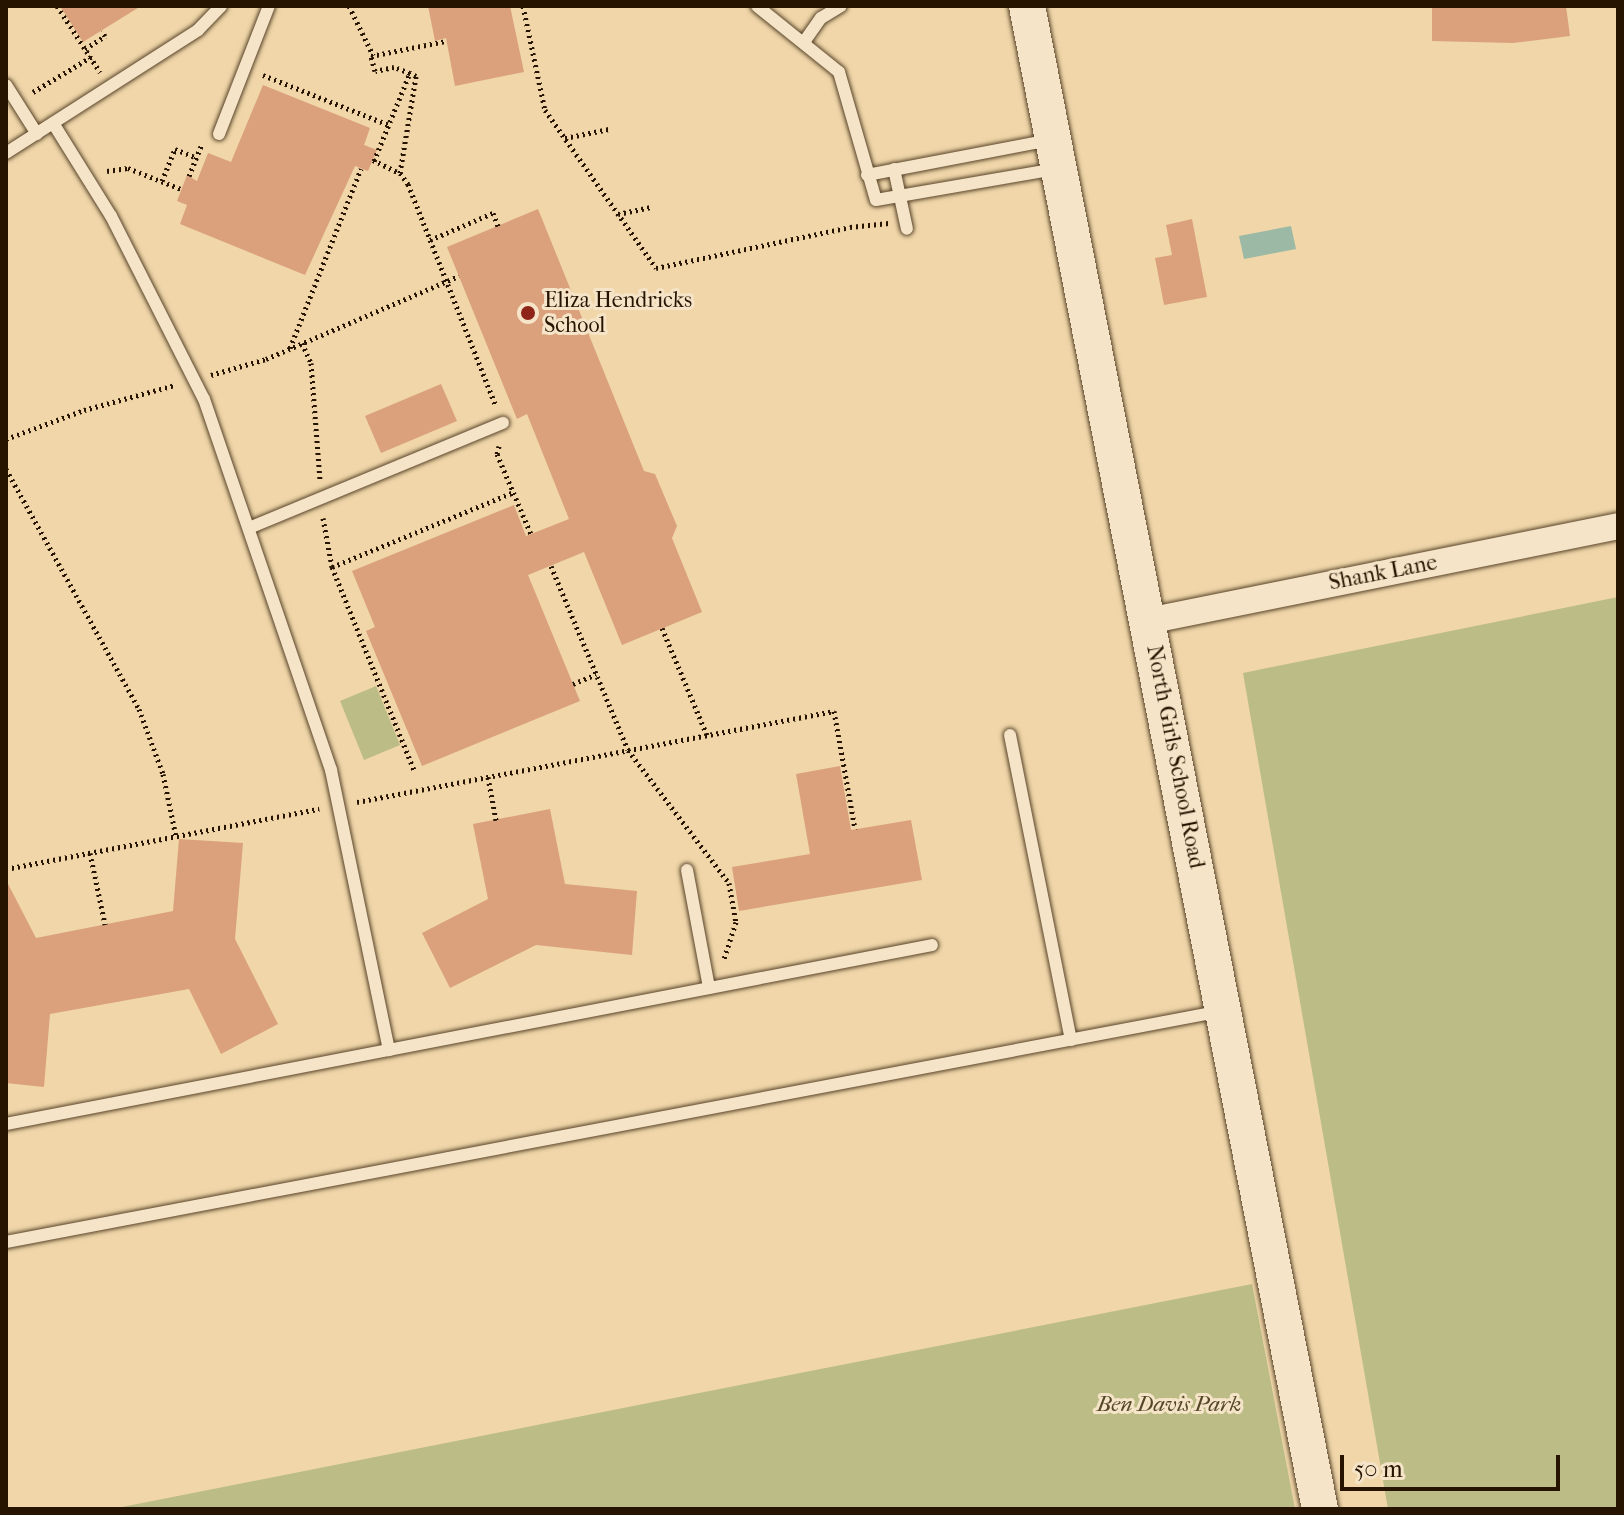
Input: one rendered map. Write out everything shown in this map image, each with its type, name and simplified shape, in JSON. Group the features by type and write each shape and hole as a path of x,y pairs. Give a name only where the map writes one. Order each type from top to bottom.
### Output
{"main road":[{"name":"North Girls School Road","path":"1027,6 1320,1509"}],"street":[{"name":"Shank Lane","path":"1148,621 1618,526"}],"lane":[{"path":"6,153 198,30 221,6"},
{"path":"218,140 269,6"},
{"path":"757,6 839,72 846,86 876,200 901,198 1057,154"},
{"path":"804,42 821,18 841,6"},
{"path":"6,85 37,134"},
{"path":"53,123 90,179 195,380 249,528 303,680 339,805 389,1050"},
{"path":"867,175 894,169 1057,154"},
{"path":"894,169 906,225"},
{"path":"249,528 503,423"},
{"path":"1010,735 1071,1040"},
{"path":"687,870 709,988"},
{"path":"6,1124 932,945"},
{"path":"6,1242 1224,1011"}],"path":[{"path":"57,6 110,86"},
{"path":"349,6 373,56 375,71 394,67 416,76 400,173 503,423 497,454 531,534"},
{"path":"523,6 545,110 656,268 850,227 906,225"},
{"path":"85,49 105,36 102,31"},
{"path":"373,56 446,41"},
{"path":"17,102 91,57"},
{"path":"400,173 374,160 410,73"},
{"path":"257,87 262,75 389,125"},
{"path":"565,138 609,129"},
{"path":"189,176 204,139 218,140"},
{"path":"162,181 175,149 197,158"},
{"path":"90,179 128,168 181,189"},
{"path":"290,348 361,169"},
{"path":"618,214 652,207"},
{"path":"430,240 493,213 498,226"},
{"path":"6,439 84,410 195,380 290,348 459,276"},
{"path":"302,343 311,363 322,499 332,567 414,770"},
{"path":"6,469 139,709 163,774 176,836"},
{"path":"332,567 514,492"},
{"path":"551,566 628,750 729,883 736,922 709,988"},
{"path":"662,628 707,735"},
{"path":"573,684 596,674"},
{"path":"6,869 834,711 855,829"},
{"path":"488,777 496,820"},
{"path":"90,853 105,924"}],"green space":[{"path":"1618,597 1618,1509 1388,1509 1243,673"},
{"path":"376,686 400,745 364,760 340,701"},
{"name":"Ben Davis Park","path":"1252,1284 1295,1509 112,1509 552,1422"}],"shaded area":[{"path":"1291,226 1296,249 1244,259 1239,236"}],"building":[{"path":"60,6 141,6 83,42"},
{"path":"428,6 510,6 524,72 455,86 446,38 435,41"},
{"path":"1432,6 1566,6 1570,36 1513,43 1432,41"},
{"path":"263,85 370,128 364,145 377,150 368,171 355,166 305,275 180,224 187,205 177,201 187,175 197,181 208,153 231,162"},
{"path":"538,209 644,471 655,474 677,526 672,538 702,612 622,645 584,552 528,575 580,701 422,766 366,631 375,627 352,571 514,505 526,536 569,519 527,414 517,419 447,247"},
{"path":"1192,219 1207,297 1164,305 1155,258 1172,255 1166,225"},
{"path":"441,384 457,421 381,453 365,416"},
{"path":"840,766 851,830 911,820 922,880 739,911 732,867 810,854 796,774"},
{"path":"550,809 565,884 637,891 632,955 536,945 450,988 422,933 488,899 473,824"},
{"path":"179,839 243,843 235,939 278,1024 221,1054 189,989 50,1014 44,1087 6,1083 6,880 36,938 173,911"}],"place":[{"name":"Eliza Hendricks School","path":"528,313"}]}
